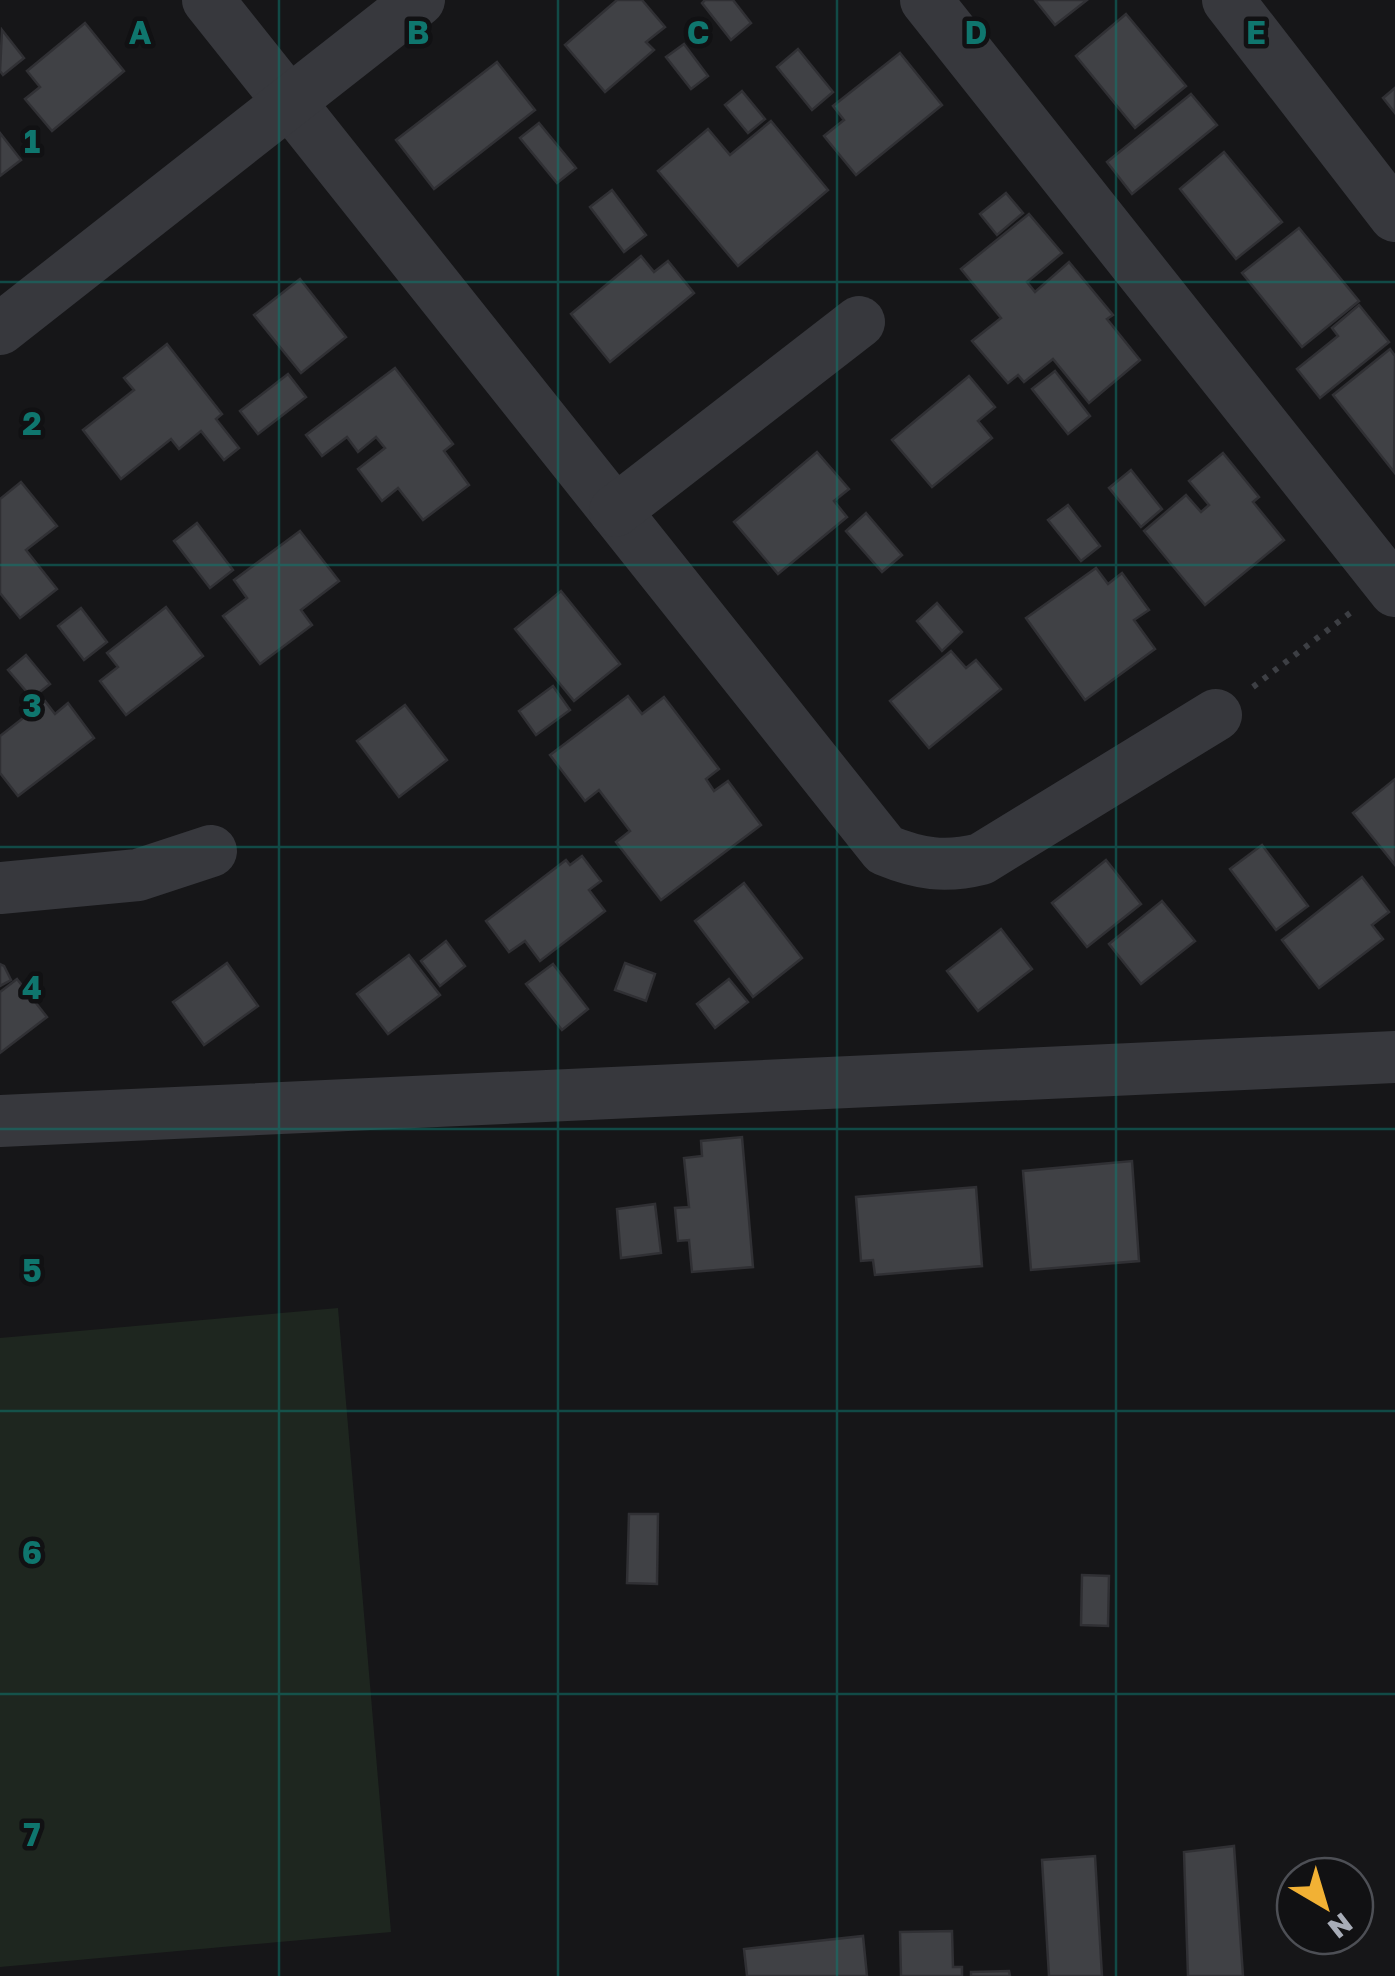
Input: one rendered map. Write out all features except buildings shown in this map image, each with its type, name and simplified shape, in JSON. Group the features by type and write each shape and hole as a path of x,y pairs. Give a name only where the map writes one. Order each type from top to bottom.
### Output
{"street":[{"path":"208,0 885,850 931,865 981,859 1216,715"},
{"path":"0,329 418,0"},
{"path":"926,0 1392,587"},
{"path":"1232,1 1395,216"},
{"path":"615,511 859,322"},
{"path":"0,888 138,875 211,851"},
{"path":"0,1121 1395,1056"}],"path":[{"path":"1216,715 1392,587"}],"shaded area":[{"path":"338,1308 391,1932 0,1967 0,1338"}]}
